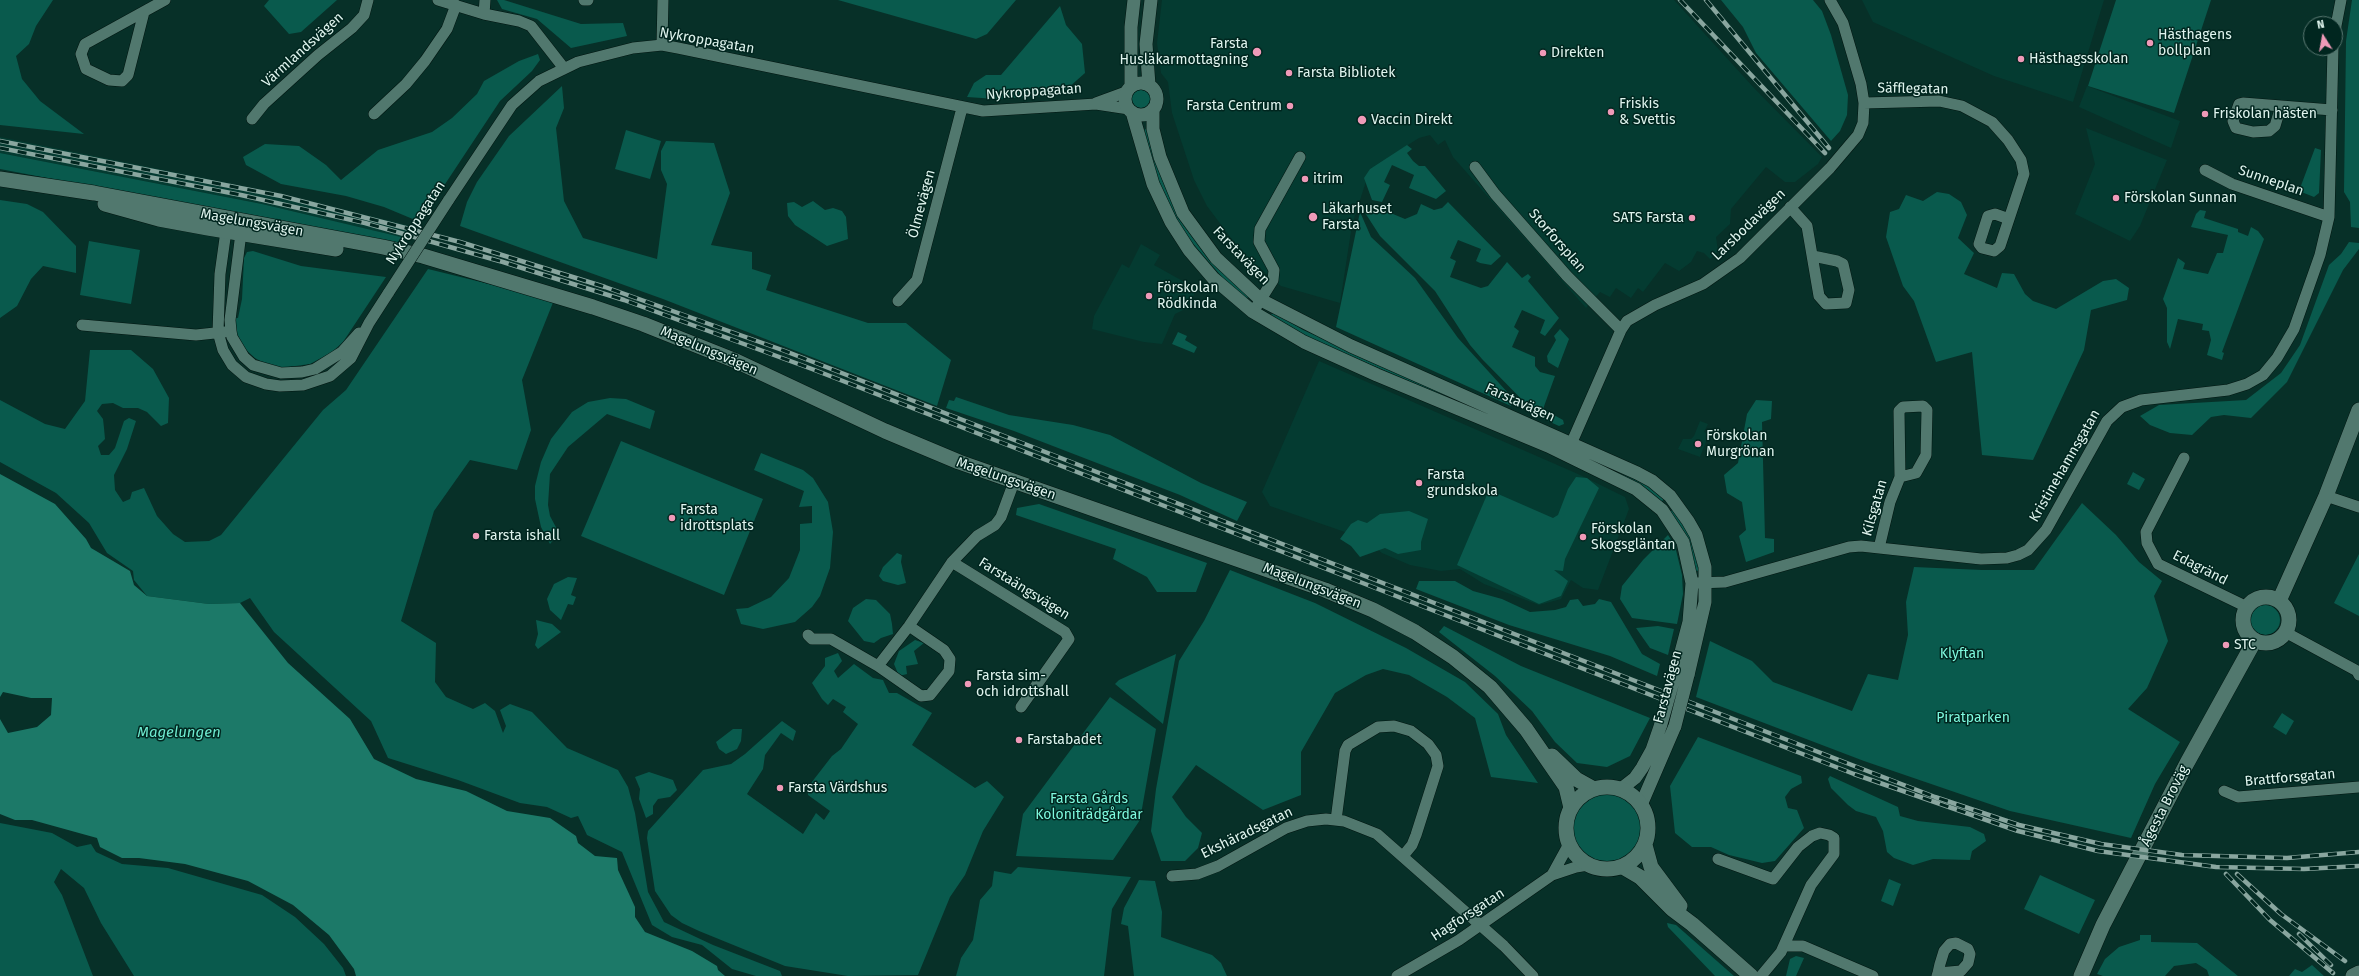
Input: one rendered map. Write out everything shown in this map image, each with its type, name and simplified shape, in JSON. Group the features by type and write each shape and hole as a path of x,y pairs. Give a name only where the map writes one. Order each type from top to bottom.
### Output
{"main road":[{"name":"Magelungsvägen","path":"0,179 94,193 235,226 383,247 422,256 460,269 593,307 695,344 919,446 1014,482 1235,557 1373,610 1415,632 1459,662 1490,688 1526,729 1576,779 1594,789"},
{"path":"2279,601 2326,496 2359,410"},
{"path":"2262,597 2279,601 2286,609 2289,618 2285,632 2275,641 2266,643 2256,640 2248,634 2243,618 2247,607 2254,600 2262,597"},
{"name":"Ågesta Broväg","path":"2081,976 2103,925 2176,784 2256,640"},
{"name":"Magelungsvägen","path":"1526,729 1566,787 1571,808"},
{"path":"1645,846 1638,857 1623,867 1604,869 1588,865 1576,856 1568,844 1567,825 1571,808 1583,795 1594,789 1610,787 1621,789 1635,798 1641,804 1646,814 1649,829 1645,846 1646,856 1651,867 1692,924"},
{"path":"1623,867 1640,877 1672,909 1692,924 1751,976"},
{"path":"2353,976 2359,973"}],"street":[{"path":"144,12 128,75 122,81 109,80 86,69 81,54 85,44 165,0"},
{"name":"Värmlandsvägen","path":"252,119 264,104 318,55 352,28 364,15 368,0"},
{"path":"438,0 484,14 519,21 531,26 563,67"},
{"path":"484,14 485,0"},
{"path":"662,46 663,0"},
{"name":"Farstavägen","path":"1134,0 1128,89 1125,100 1130,111 1153,184 1171,222 1189,250 1213,278 1253,312 1304,342 1569,450 1652,481 1670,496 1688,521 1696,535 1704,560 1706,584 1701,625 1652,750 1635,778 1621,789"},
{"name":"Farstavägen","path":"1151,0 1146,44 1150,85 1157,97 1153,110 1153,129 1160,157 1183,213 1216,258 1261,300 1351,346 1569,450 1636,489 1662,510 1682,542 1692,583 1689,622 1675,726 1641,804"},
{"name":"Larsbodavägen","path":"1569,450 1621,330 1637,315 1718,276 1740,258 1830,168 1858,135 1863,123 1864,103 1861,84 1847,36 1830,0"},
{"path":"2338,16 2341,0"},
{"path":"374,114 406,84 425,61 447,29 456,5"},
{"name":"Nykroppagatan","path":"235,226 220,274 218,332 223,350 232,365 246,377 273,385 303,385 330,376 351,358 369,323 512,105 539,81 563,67 609,52 633,48 662,46 962,108 1001,111 1096,104 1130,111"},
{"name":"Kristinehamnsgatan","path":"1692,583 1706,584 1725,582 1849,547 1879,548 1981,559 2007,558 2028,550 2046,530 2107,421 2122,407 2141,400 2228,390 2247,384 2263,375 2277,358 2294,329 2320,256 2329,217 2333,56"},
{"path":"1128,89 1137,83 1150,85"},
{"name":"Nykroppagatan","path":"1096,104 1128,89"},
{"name":"Säfflegatan","path":"1864,103 1939,102 1962,106 1992,122 2008,140 2018,155 2024,174 2009,219"},
{"path":"2281,106 2332,110"},
{"name":"Ölmevägen","path":"898,301 917,280 962,108"},
{"path":"1130,111 1143,114 1153,110"},
{"path":"1253,312 1273,280 1274,270 1261,248 1260,229 1300,158"},
{"name":"Storforsplan","path":"1475,167 1495,194 1567,276 1621,330"},
{"name":"Sunneplan","path":"2205,170 2232,184 2329,217"},
{"path":"1790,207 1807,226 1819,296 1826,304 1839,305 1846,303 1849,290 1842,264 1837,261 1813,256"},
{"path":"82,325 196,335 230,331 235,226"},
{"name":"Nykroppagatan","path":"230,331 244,357 253,365 269,371 302,372 315,369 333,359 369,323"},
{"name":"Kilsgatan","path":"1879,548 1890,502 1900,477 1900,411 1903,407 1922,406 1927,410 1926,455 1916,473 1900,477"},
{"name":"Edagränd","path":"2184,458 2146,532 2148,543 2158,564 2247,607"},
{"name":"Farstaängsvägen","path":"878,666 909,626 952,562 977,536 995,525 1001,517 1014,482"},
{"path":"2326,496 2359,507"},
{"name":"Farstaängsvägen","path":"952,562 1065,632 1069,639 1021,707"},
{"path":"808,635 812,639 830,639 878,666 921,696 930,695 949,671 950,659 944,650 909,626"},
{"path":"2285,632 2357,671 2359,675"},
{"path":"1336,820 1345,751 1348,745 1378,727 1394,726 1411,731 1428,744 1436,755 1438,766 1416,835 1412,845 1403,856"},
{"name":"Brattforsgatan","path":"2224,791 2238,797 2359,787"},
{"name":"Ekshäradsgatan","path":"1172,876 1197,874 1218,866 1286,828 1307,821 1336,820 1363,827 1377,834 1403,856 1533,976"},
{"path":"1718,859 1773,879 1798,847 1812,836 1820,833 1834,838 1834,854 1811,885 1784,946 1762,976"},
{"name":"Hagforsgatan","path":"1552,875 1568,844"},
{"name":"Hagforsgatan","path":"1397,976 1480,926 1552,875 1576,867 1588,865"},
{"path":"1784,946 1803,946 1873,976"}],"shaded area":[{"name":"Farsta Centrum","path":"1162,0 1674,0 1754,88 1822,157 1818,164 1795,182 1785,182 1766,167 1731,209 1730,224 1716,237 1718,251 1710,259 1704,253 1697,251 1691,262 1679,271 1665,263 1643,292 1638,288 1631,298 1616,288 1610,297 1600,292 1586,308 1453,157 1445,140 1438,145 1430,135 1419,138 1370,169 1352,225 1340,303 1281,286 1242,253 1207,206 1194,180 1172,113 1168,82 1161,73 1157,43"},
{"name":"Hästhagsskolan","path":"1862,0 2104,0 2073,102 1994,76 1873,22"},
{"name":"Förskolan Sunnan","path":"2087,86 2180,121 2171,148 2079,107"},
{"name":"Förskolan Sunnan","path":"2086,128 2167,160 2140,226 2130,241 2075,214 2095,164"},
{"path":"0,137 272,192 414,227 407,243 400,240 400,237 262,204 0,153"},
{"name":"Förskolan Rödkinda","path":"1141,244 1160,255 1154,265 1197,289 1187,308 1175,314 1162,344 1144,342 1092,329 1094,316 1122,264 1129,268"},
{"name":"Farsta grundskola","path":"1319,361 1578,474 1625,497 1629,509 1598,590 1583,588 1571,580 1561,599 1539,605 1484,584 1460,569 1441,571 1410,565 1382,553 1365,539 1270,506 1262,492"},
{"path":"1700,421 1708,424 1704,432 1709,434 1700,457 1678,449 1683,439 1691,439 1694,436"}],"green space":[{"path":"0,0 53,0 36,26 29,44 16,56 22,79 40,101 84,134 0,125"},
{"path":"269,0 337,0 301,32 289,34 264,6"},
{"path":"497,0 504,0 581,24 623,23 627,36 571,48 537,19 502,9"},
{"path":"838,0 1016,0 987,34 976,39"},
{"path":"1721,0 1813,0 1822,11 1831,35 1848,95 1847,115 1840,131 1831,141 1756,53 1743,27"},
{"name":"Hästhagens bollplan","path":"2116,0 2211,0 2174,113 2088,86"},
{"path":"2352,0 2359,0 2359,228 2351,227 2350,202 2344,192 2346,41"},
{"path":"1060,6 1066,25 1082,44 1085,73 1060,95 996,99 967,97 974,83 986,75 1001,75"},
{"path":"538,54 540,60 532,71 500,101 420,222 384,207 346,196 281,184 246,165 243,157 265,144 299,146 326,165 341,180 378,150 432,132 452,118 477,94 484,81 519,61"},
{"path":"562,86 564,108 556,128 564,201 583,238 657,259 667,184 661,170 661,151 666,141 714,143 730,193 711,245 752,252 752,269 771,275 766,290 868,323 906,323 951,360 937,406 663,299 460,226 467,202 477,182 509,136"},
{"path":"1141,90 1147,93 1150,99 1147,105 1141,108 1135,105 1132,99 1135,93"},
{"path":"1148,128 1165,183 1249,297 1244,299 1223,278 1183,232 1158,181 1144,130"},
{"path":"626,130 661,141 650,179 615,169"},
{"path":"1407,145 1412,149 1407,153 1413,161 1419,166 1425,166 1446,191 1436,199 1409,188 1414,175 1392,165 1384,182 1390,185 1382,202 1372,200 1364,178 1370,169"},
{"path":"2315,148 2321,150 2319,193 2314,197 2299,191"},
{"path":"0,153 262,204 401,237 400,240 407,243 404,246 0,169"},
{"path":"1937,192 1949,194 1961,202 1967,215 1958,238 1974,253 1964,274 1997,288 2002,273 2014,274 2025,294 2033,301 2056,309 2103,281 2116,279 2129,288 2127,300 2091,310 2084,350 2033,460 1982,455 1972,352 1936,362 1914,301 1903,286 1886,237 1890,212 1899,209 1906,195 1923,201"},
{"path":"0,200 27,204 43,212 76,246 76,273 43,266 31,279 17,306 0,318"},
{"path":"813,201 825,210 833,208 842,211 846,217 848,239 827,246 795,225 788,216 787,203 794,202 802,207"},
{"path":"1448,202 1501,256 1491,265 1480,263 1476,261 1481,249 1458,240 1450,258 1456,261 1450,277 1481,288 1488,286 1507,262 1522,278 1528,274 1531,277 1528,281 1559,318 1545,336 1540,333 1545,320 1522,310 1514,327 1519,331 1512,347 1535,357 1535,366 1540,372 1555,376 1543,409 1563,420 1564,424 1559,426 1539,417 1482,359 1470,345 1435,291 1380,236 1362,208 1364,205 1369,204 1405,219 1417,214 1421,204 1434,210 1442,208"},
{"path":"2200,210 2206,211 2204,218 2238,229 2238,232 2248,236 2251,227 2258,231 2264,239 2222,352 2224,353 2222,360 2207,355 2211,340 2209,331 2202,330 2203,324 2178,319 2170,349 2167,342 2167,308 2163,299 2178,258 2185,263 2183,269 2208,274 2217,253 2223,253 2228,235 2191,227 2196,214"},
{"path":"1360,212 1371,237 1415,278 1458,338 1509,394 1511,406 1336,327"},
{"path":"89,241 140,250 131,304 80,295"},
{"path":"2349,242 2359,243 2359,249 2343,270 2287,382 2251,418 2224,415 2211,417 2192,435 2170,433 2150,425 2140,416 2159,405 2246,400 2281,373 2300,345 2329,265 2341,254"},
{"path":"253,251 301,266 386,277 343,342 332,352 310,364 281,368 266,364 255,358 244,348 235,330 234,318 238,318 242,299 244,258 247,252"},
{"path":"428,269 554,300 522,380 531,430 517,470 470,460 434,511 401,621 436,643 435,682 446,697 473,709 485,703 495,711 503,733 506,726 500,710 510,704 532,712 567,748 618,770 628,787 635,813 648,892 664,922 713,945 780,971 782,976 756,976 732,969 702,945 672,937 652,925 622,852 587,835 578,816 571,818 547,807 520,803 458,780 388,758 371,721 274,632 250,598 240,603 209,604 147,596 134,580 133,571 107,553 89,523 56,493 0,462 0,400 45,424 65,429 85,401 90,350 131,350 153,369 169,398 168,423 161,426 147,412 138,408 123,408 113,403 102,404 97,411 103,419 105,439 98,446 101,455 109,455 115,448 124,421 129,418 136,421 127,449 114,475 115,490 123,502 130,499 132,492 144,488 157,516 173,534 185,542 209,541 221,535 323,410 346,390"},
{"path":"1275,313 1303,330 1459,398 1478,410 1308,338 1270,315"},
{"path":"1560,329 1569,339 1558,368 1548,362 1547,356 1556,340 1554,336"},
{"path":"1178,332 1187,336 1185,340 1197,347 1194,353 1172,344"},
{"path":"956,397 1009,415 1073,425 1110,435 1201,483 1247,502 1237,521 1180,495 1014,431 946,408 949,400 954,401"},
{"path":"610,398 626,399 655,411 650,429 607,414 568,447 550,474 548,505 550,516 559,533 550,544 541,527 535,499 535,486 541,462 551,439 572,412 588,402"},
{"path":"1756,400 1772,401 1771,419 1762,422 1765,538 1774,539 1774,552 1746,562 1739,536 1746,530 1742,502 1727,493 1724,475 1738,463 1747,414"},
{"name":"Farsta idrottsplats","path":"621,441 763,499 724,595 581,536"},
{"path":"761,453 803,470 813,478 828,502 833,532 830,568 820,596 812,607 795,622 763,629 741,624 736,609 748,608 771,597 789,578 800,550 800,524 812,523 812,506 799,507 804,491 754,470"},
{"path":"1591,460 1650,487 1664,499 1660,503"},
{"path":"2133,472 2145,479 2139,490 2127,484"},
{"path":"1576,477 1587,478 1599,488 1565,559 1563,571 1554,570 1568,581 1561,596 1539,604 1457,565 1489,490 1553,518 1558,515 1568,489"},
{"path":"2082,503 2116,535 2139,562 2162,581 2154,596 2168,641 2147,688 2128,709 2180,742 2155,784 2131,838 2010,811 1864,761 1696,697 1710,641 1752,661 1773,682 1852,711 1868,674 1898,680 1908,635 1906,602 1914,567 1982,570 2034,570"},
{"path":"1039,504 1207,563 1196,592 1157,592 1147,577 1113,559 1116,549 1016,515 1017,508"},
{"path":"1674,509 1689,532 1701,570 1696,571 1687,538 1670,512"},
{"path":"1409,511 1428,519 1421,542 1421,550 1398,554 1385,548 1360,557 1351,546 1340,539 1351,524 1358,520 1367,523 1380,514"},
{"path":"1668,535 1675,546 1682,575 1683,594 1677,624 1632,618 1620,599 1622,586 1643,560"},
{"path":"897,553 902,555 901,562 906,583 898,585 883,581 879,576 883,567"},
{"path":"2359,554 2359,616 2334,603"},
{"path":"1230,570 1315,603 1406,648 1465,682 1498,714 1506,735 1538,783 1491,777 1475,718 1447,697 1409,675 1383,669 1366,675 1335,693 1301,752 1301,795 1263,810 1196,765 1172,797 1186,817 1202,833 1198,848 1185,861 1161,861 1151,831 1156,789 1179,661 1204,621"},
{"path":"568,577 577,578 571,595 576,597 573,605 568,604 561,620 550,610 547,599 554,584"},
{"path":"1419,581 1455,581 1473,591 1502,599 1530,612 1555,610 1566,607 1570,600 1578,599 1583,606 1595,604 1599,599 1611,602 1642,654 1660,664 1657,676 1610,656 1509,625 1416,589"},
{"path":"866,599 876,600 890,614 892,624 893,634 881,638 874,643 864,641 848,621 853,608"},
{"path":"2265,605 2271,606 2279,614 2279,626 2271,634 2265,635 2259,634 2251,626 2250,620 2251,614 2259,606"},
{"path":"536,620 552,624 561,632 538,649 535,645 538,634"},
{"path":"1444,626 1521,666 1650,718 1630,756 1607,767 1577,763 1555,742 1532,711 1495,676 1439,632"},
{"path":"1658,626 1674,629 1668,655 1650,648 1636,628"},
{"path":"915,640 924,643 914,651 918,664 906,666 907,674 899,676 894,664 899,651"},
{"path":"838,653 842,661 834,671 838,678 854,664 873,678 883,680 889,693 897,693 932,713 912,745 975,788 987,781 1004,797 983,831 965,875 950,897 918,975 848,976 785,966 682,923 671,915 655,891 647,838 648,831 703,770 731,764 745,754 782,721 796,731 793,741 781,733 765,755 763,769 747,794 803,834 816,813 824,820 830,811 808,795 808,787 832,756 841,749 858,724 843,712 846,707 833,699 828,705 822,699 812,683 825,666 825,658"},
{"path":"1176,654 1163,724 1115,684 1119,680"},
{"name":"Farsta Gårds Koloniträdgårdar","path":"1110,697 1156,729 1140,820 1113,860 1016,856 1023,814"},
{"path":"2282,713 2294,721 2286,735 2273,727"},
{"path":"733,729 742,729 741,741 737,749 726,754 719,749 716,742"},
{"path":"1698,737 1801,776 1802,783 1791,789 1785,797 1788,808 1797,810 1804,828 1775,861 1762,863 1729,855 1711,847 1692,847 1675,833 1670,786"},
{"path":"649,772 673,780 677,790 670,797 658,799 653,806 653,814 646,818 639,799 640,789 635,777"},
{"path":"1830,776 1898,807 1900,816 1918,821 1970,827 1984,834 1986,841 1972,851 1970,860 1933,859 1913,865 1894,858 1887,852 1883,831 1876,817 1856,811 1848,805 1831,788 1828,779"},
{"path":"1608,793 1628,799 1638,809 1644,829 1638,849 1628,859 1608,865 1588,859 1578,849 1572,829 1578,809 1588,799"},
{"path":"0,823 52,833 77,847 91,844 96,852 122,864 168,868 262,895 295,917 324,944 343,968 346,976 134,976 101,923 84,888 61,869 54,882 62,895 93,976 0,976"},
{"path":"1018,867 1131,877 1112,909 1104,976 956,976 961,958 973,940 980,900 992,886 994,871 1011,874"},
{"path":"2040,875 2095,900 2079,934 2024,909"},
{"path":"1889,879 1901,884 1893,906 1881,901"},
{"path":"1139,880 1155,881 1162,912 1161,937 1212,955 1221,963 1227,976 1134,976 1128,926 1121,924 1124,908"},
{"path":"1667,923 1676,925 1734,976 1715,976 1668,927"},
{"path":"2140,935 2151,935 2151,942 2197,943 2238,976 2209,976 2207,970 2196,963 2174,966 2165,976 2103,976 2097,974 2105,959 2119,947 2140,940"},
{"path":"1796,956 1804,958 1796,976 1786,976 1790,959"},
{"path":"2312,965 2324,976 2289,976 2295,969 2302,972"}],"water":[{"name":"Magelungen","path":"0,474 55,504 86,539 91,548 130,571 134,585 147,596 209,604 240,603 288,663 350,719 374,759 416,779 466,791 507,811 550,818 576,836 578,843 595,856 617,858 618,870 635,907 635,917 645,932 692,951 717,966 718,970 725,976 356,976 354,969 329,935 293,905 248,881 185,864 139,858 122,858 100,847 97,838 32,820 15,820 0,814 0,719 8,733 37,727 51,715 52,698 31,698 3,692 0,697"}],"railway":[{"path":"1680,0 1825,153"},
{"path":"1706,0 1829,148"},
{"path":"0,141 281,196 460,242 605,287 785,351 1935,797 2019,825 2101,844 2182,855 2287,858 2359,852"},
{"path":"0,148 241,195 365,223 503,262 624,300 812,369 1854,774 2018,831 2098,851 2216,867 2304,869 2359,866"},
{"path":"2226,874 2270,920 2333,973"},
{"path":"2237,874 2281,914 2345,961"},
{"path":"2299,934 2331,965"}],"place":[{"name":"Hästhagens bollplan","path":"2150,43"},
{"name":"Farsta Husläkarmottagning","path":"1257,52"},
{"name":"Direkten","path":"1543,53"},
{"name":"Hästhagsskolan","path":"2021,59"},
{"name":"Farsta Bibliotek","path":"1289,73"},
{"name":"Farsta Centrum","path":"1290,106"},
{"name":"Friskis & Svettis","path":"1611,112"},
{"name":"Friskolan hästen","path":"2205,114"},
{"name":"Vaccin Direkt","path":"1362,120"},
{"name":"itrim","path":"1305,179"},
{"name":"Förskolan Sunnan","path":"2116,198"},
{"name":"Läkarhuset Farsta","path":"1313,217"},
{"name":"SATS Farsta","path":"1692,218"},
{"name":"Förskolan Rödkinda","path":"1149,296"},
{"name":"Förskolan Murgrönan","path":"1698,444"},
{"name":"Farsta grundskola","path":"1419,483"},
{"name":"Farsta idrottsplats","path":"672,518"},
{"name":"Farsta ishall","path":"476,536"},
{"name":"Förskolan Skogsgläntan","path":"1583,537"},
{"name":"STC","path":"2226,645"},
{"name":"Farsta sim- och idrottshall","path":"968,684"},
{"name":"Farstabadet","path":"1019,740"},
{"name":"Farsta Värdshus","path":"780,788"}],"park label":[{"name":"Klyftan","path":"1962,654"},
{"name":"Piratparken","path":"1973,718"}]}
